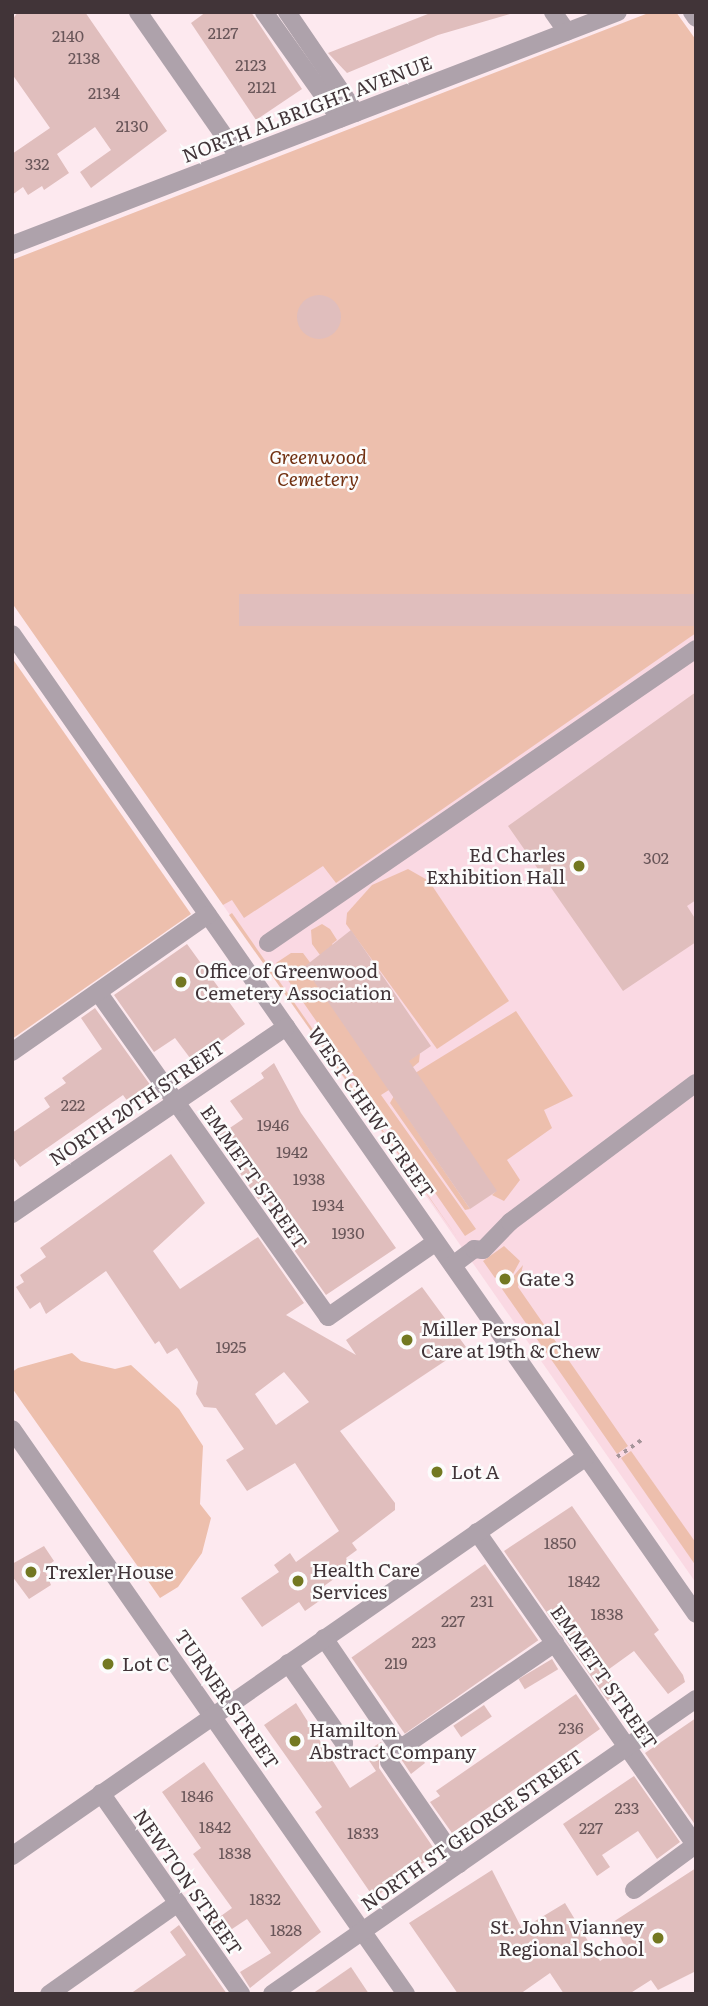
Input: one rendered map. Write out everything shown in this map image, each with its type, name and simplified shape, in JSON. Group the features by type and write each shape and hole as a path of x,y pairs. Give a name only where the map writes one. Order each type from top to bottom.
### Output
{"street":[{"path":"138,12 238,156"},
{"path":"264,12 348,116"},
{"path":"287,12 348,116"},
{"path":"553,12 567,32"},
{"name":"NORTH ALBRIGHT AVENUE","path":"12,245 618,12"},
{"path":"692,12 696,18"},
{"name":"WEST CHEW STREET","path":"12,634 696,1614"},
{"path":"268,943 696,649"},
{"path":"12,1052 208,915"},
{"name":"EMMETT STREET","path":"98,992 328,1317 436,1242"},
{"name":"NORTH 20TH STREET","path":"12,1214 286,1027"},
{"path":"453,1265 474,1249 474,1239 510,1222 696,1083"},
{"name":"TURNER STREET","path":"12,1429 406,1994"},
{"path":"12,1856 586,1457"},
{"name":"EMMETT STREET","path":"477,1532 696,1846"},
{"path":"324,1638 396,1744 404,1746 555,1643"},
{"path":"288,1663 344,1743"},
{"name":"NORTH ST GEORGE STREET","path":"272,1994 696,1699"},
{"path":"389,1762 459,1864"},
{"name":"NEWTON STREET","path":"101,1793 241,1994"},
{"path":"634,1890 696,1846"},
{"path":"49,1994 178,1903"}],"path":[{"path":"617,1457 644,1438"}],"shaded area":[{"path":"696,578 696,1583 223,905"}],"green space":[{"name":"Greenwood Cemetery","path":"651,12 676,12 696,40 696,633 336,883 323,866 244,918 232,900 223,905 12,603 12,260"},
{"path":"12,658 191,914 12,1039"},
{"path":"408,869 429,881 509,1001 437,1049 346,924 347,913 372,885"},
{"path":"232,913 457,1237 229,915"},
{"path":"322,924 330,929 337,940 332,944 411,1059 420,1053 419,1062 406,1073 312,944 311,930"},
{"path":"291,953 303,953 400,1083 381,1095 476,1229 465,1236 276,963"},
{"path":"516,1011 573,1096 544,1110 552,1128 507,1160 520,1180 504,1201 492,1195 496,1191 412,1075"},
{"path":"395,1094 396,1100 470,1209 465,1210 390,1103"},
{"path":"504,1246 520,1261 513,1274 506,1270 495,1278 483,1261"},
{"path":"523,1265 518,1287 628,1446 617,1454 502,1289"},
{"path":"72,1353 81,1361 115,1369 131,1365 179,1409 203,1446 200,1504 211,1518 202,1553 178,1587 160,1598 12,1388 12,1372 18,1368"},
{"path":"631,1451 696,1543 696,1566 621,1458"}],"building":[{"path":"18,12 85,12 167,131 91,188 80,172 111,150 95,127 57,154 69,173 44,190 42,186 28,195 23,187 12,195 12,154 50,128 12,74 12,20"},
{"path":"206,12 251,12 302,89 256,120 191,23"},
{"path":"433,12 510,14 438,35 347,73 328,53"},
{"path":"319,295 328,296 335,301 340,308 340,326 335,333 328,338 319,339 310,338 303,333 298,326 297,317 298,308 303,301 310,296"},
{"path":"239,594 696,594 696,626 239,626"},
{"name":"Ed Charles Exhibition Hall","path":"696,692 696,900 687,906 696,920 696,942 623,991 508,826"},
{"path":"351,930 431,1046 409,1061 497,1191 470,1209 304,967"},
{"path":"187,944 245,1024 193,1062 175,1038 154,1052 114,995"},
{"path":"95,1008 151,1086 128,1102 123,1095 20,1167 12,1156 12,1133 50,1107 44,1098 66,1083 62,1078 102,1049 81,1018"},
{"path":"274,1063 301,1113 396,1248 326,1295 215,1138 243,1119 230,1101 264,1078 261,1073"},
{"path":"171,1154 205,1203 153,1251 180,1289 258,1237 304,1303 286,1315 356,1355 346,1340 422,1287 466,1347 340,1431 395,1503 395,1510 352,1543 357,1550 346,1558 352,1566 317,1591 322,1599 305,1611 299,1602 262,1627 241,1598 279,1572 274,1565 290,1553 296,1562 339,1531 295,1463 247,1491 226,1460 244,1449 216,1408 204,1407 196,1394 198,1382 177,1348 167,1354 159,1341 155,1344 106,1271 46,1314 40,1302 30,1309 16,1287 24,1282 20,1275 46,1257 40,1248","holes":["284,1372 309,1402 276,1425 255,1394"]},
{"path":"572,1506 659,1630 654,1634 683,1675 685,1682 668,1694 634,1651 605,1672 620,1692 608,1701 504,1551"},
{"name":"Trexler House","path":"44,1546 54,1561 44,1568 51,1585 29,1599 12,1576 12,1564"},
{"path":"485,1564 538,1640 405,1734 351,1657"},
{"path":"552,1659 558,1669 525,1689 519,1679"},
{"path":"576,1694 600,1729 452,1833 430,1802 440,1796 436,1791"},
{"path":"296,1703 350,1788 376,1771 364,1753 381,1742 387,1751 379,1758 379,1768 437,1853 374,1898 315,1812 322,1807 264,1725"},
{"path":"484,1705 492,1717 461,1737 453,1726"},
{"path":"696,1718 696,1826 645,1753"},
{"path":"417,1751 425,1763 411,1774 399,1756"},
{"path":"204,1762 321,1932 250,1988 240,1972 271,1953 247,1919 217,1939 207,1926 232,1908 193,1854 201,1848 162,1792"},
{"path":"634,1776 680,1842 657,1859 638,1831 602,1855 610,1867 597,1876 563,1824"},
{"path":"696,1868 696,1971 658,1990 651,1980 629,1994 564,1994 550,1973 520,1994 458,1994 409,1923 492,1870 522,1929 565,1903 600,1961 624,1945 613,1922"},
{"path":"179,1925 227,1994 130,1994 186,1955 170,1932"},
{"path":"351,1967 369,1994 312,1994"}],"place":[{"name":"Ed Charles Exhibition Hall","path":"579,866"},
{"name":"Office of Greenwood Cemetery Association","path":"181,982"},
{"name":"Gate 3","path":"505,1279"},
{"name":"Miller Personal Care at 19th & Chew","path":"407,1340"},
{"name":"Lot A","path":"437,1472"},
{"name":"Trexler House","path":"31,1572"},
{"name":"Health Care Services","path":"298,1581"},
{"name":"Lot C","path":"108,1664"},
{"name":"Hamilton Abstract Company","path":"295,1741"},
{"name":"St. John Vianney Regional School","path":"658,1938"}]}
